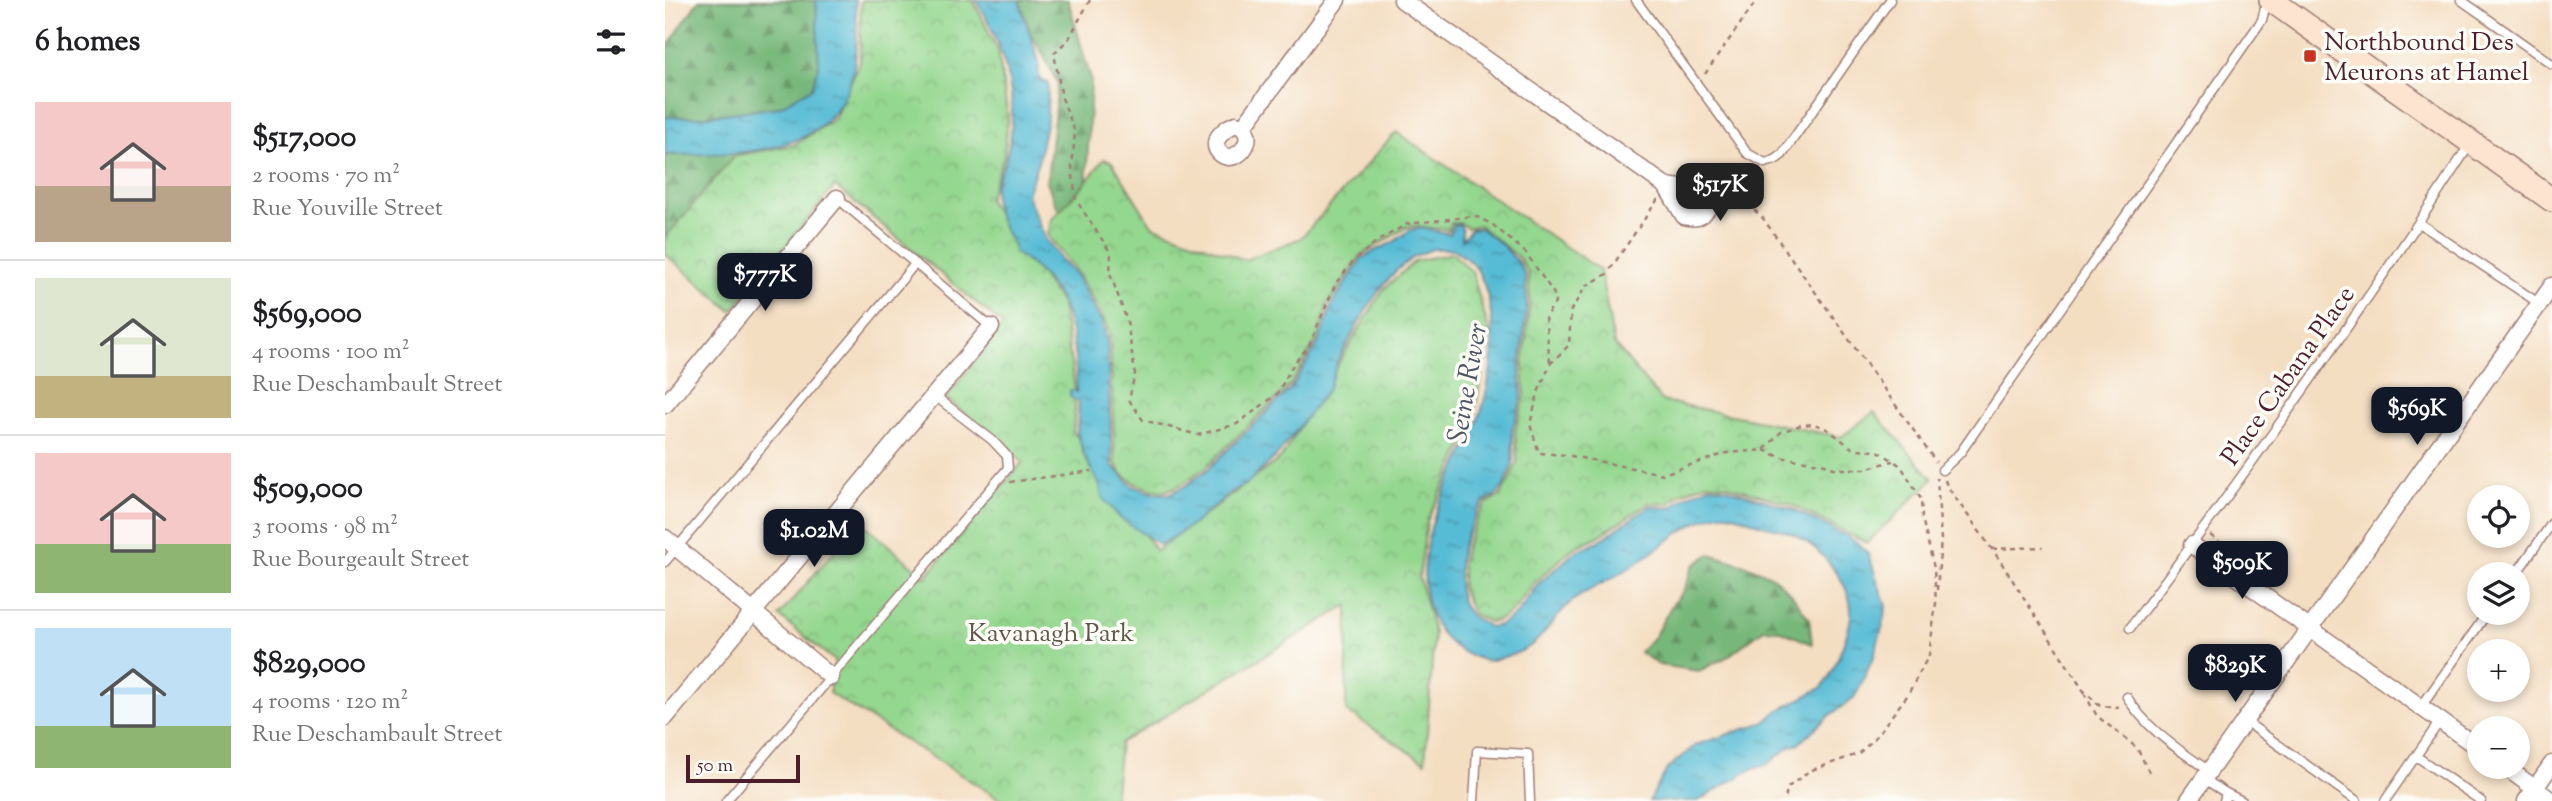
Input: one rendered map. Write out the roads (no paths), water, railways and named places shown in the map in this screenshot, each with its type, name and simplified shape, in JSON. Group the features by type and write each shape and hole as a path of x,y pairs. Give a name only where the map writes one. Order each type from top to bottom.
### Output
{"street":[{"path":"1243,127 1337,0"},
{"path":"2269,0 2552,200"},
{"path":"1404,1 1667,186 1702,193 1707,209 1702,216 1694,219 1684,216 1667,186"},
{"path":"665,405 837,198"},
{"path":"2188,801 2552,286"},
{"path":"665,718 991,327"},
{"path":"671,543 831,677"},
{"path":"2192,545 2467,740"},
{"path":"2531,795 2552,764"},
{"path":"2516,779 2531,795 2552,801"}],"lane":[{"path":"1636,0 1745,150 1765,163 1782,155 1890,0"},
{"path":"1942,470 1960,453 2255,32 2263,20 2269,0"},
{"path":"2461,0 2552,64"},
{"name":"Place Cabana Place","path":"2130,628 2394,261 2471,142"},
{"path":"837,198 991,327"},
{"path":"2419,223 2540,304"},
{"path":"665,562 671,543 915,264"},
{"path":"726,801 1008,468 1007,456 992,440 935,396"},
{"path":"2524,562 2552,523"},
{"path":"2421,707 2480,625"},
{"path":"2127,697 2139,716 2207,775 2225,797 2242,801"},
{"path":"2245,721 2357,801"},
{"path":"2389,800 2440,721"},
{"path":"1474,801 1477,751 1528,754 1530,801"},
{"path":"2416,756 2481,801"}],"water":[{"path":"816,0 856,0 855,60 846,93 831,117 809,133 784,144 725,153 665,155 665,117 700,117 779,107 812,88 819,66"},
{"path":"976,0 1019,0 1039,62 1039,79 1048,83 1047,119 1038,162 1027,195 1045,238 1075,274 1101,320 1107,340 1112,465 1132,486 1153,493 1169,494 1184,487 1207,470 1291,388 1319,342 1332,304 1362,258 1392,243 1410,230 1421,228 1450,234 1453,225 1460,225 1462,240 1471,229 1480,228 1501,244 1519,263 1525,275 1527,304 1520,368 1522,397 1512,431 1513,463 1504,486 1495,496 1484,502 1477,512 1463,544 1459,562 1459,591 1463,605 1471,616 1490,627 1500,625 1517,614 1537,585 1576,551 1599,541 1650,506 1670,508 1685,497 1709,486 1726,488 1792,509 1845,535 1868,554 1886,606 1885,617 1874,656 1852,700 1830,715 1798,744 1791,746 1766,765 1750,770 1698,801 1649,801 1668,768 1696,745 1765,722 1777,711 1821,688 1833,669 1848,631 1851,615 1847,592 1826,559 1793,534 1731,514 1721,514 1695,523 1638,563 1577,597 1535,642 1517,653 1483,660 1461,651 1445,637 1434,620 1427,601 1425,558 1439,504 1482,410 1493,349 1490,307 1485,287 1475,266 1453,249 1433,249 1413,257 1380,289 1339,358 1328,389 1278,454 1249,482 1230,493 1192,525 1160,545 1121,519 1102,497 1077,432 1079,402 1070,397 1070,390 1077,392 1075,360 1065,312 1050,284 1033,266 1014,252 1014,246 997,213 994,191 1009,145 1012,103 1003,56"}],"place":[{"name":"Northbound Des Meurons at Hamel","path":"2310,56"}],"water label":[{"name":"Seine River","path":"1466,383"}],"park label":[{"name":"Kavanagh Park","path":"1051,632"}]}
